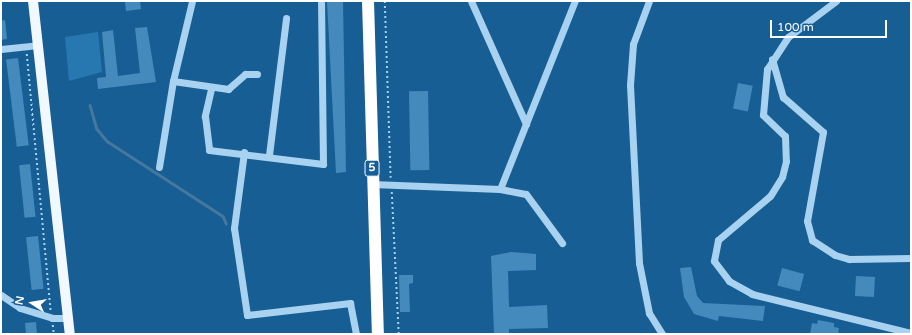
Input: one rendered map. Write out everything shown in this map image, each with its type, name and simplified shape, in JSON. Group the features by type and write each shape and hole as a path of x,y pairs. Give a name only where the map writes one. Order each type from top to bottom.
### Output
{"highway":[{"name":"5","path":"368,1 372,184 378,334"}],"main road":[{"path":"32,1 70,334"}],"street":[{"path":"159,167 173,81 192,1"},
{"path":"211,89 205,116 206,146 209,150 269,155 323,164 321,1"},
{"path":"471,1 526,124"},
{"path":"500,189 575,1"},
{"path":"649,1 633,44 630,85 639,262 649,313 662,334"},
{"path":"836,1 788,37 772,58 765,77 763,115 785,136 786,161 782,177 770,196 718,240 714,253 719,272 737,288 752,294 911,333"},
{"path":"269,155 286,18"},
{"path":"1,49 38,45"},
{"path":"772,58 783,97 824,132 807,221 812,240 835,255 849,259 911,258"},
{"path":"173,81 211,89 228,89 245,74 257,74"},
{"path":"244,152 234,228 247,315 350,303 356,334"},
{"path":"372,184 500,189 526,194 562,243"},
{"path":"1,295 20,308 52,318 68,318"}],"path":[{"path":"385,1 391,182"},
{"path":"26,46 54,334"},
{"path":"392,190 399,334"}],"shaded area":[{"path":"98,32 102,72 69,81 65,37"}],"building":[{"path":"125,1 140,1 141,9 126,11"},
{"path":"343,1 346,172 336,173 327,2"},
{"path":"5,20 7,39 1,40 1,21"},
{"path":"147,27 156,82 98,89 97,78 106,77 102,32 113,30 118,76 140,73 135,28"},
{"path":"18,58 29,145 17,147 6,59"},
{"path":"738,83 753,86 748,111 733,109"},
{"path":"409,91 428,91 429,170 410,170"},
{"path":"30,164 36,217 25,218 19,165"},
{"path":"38,236 44,289 32,290 26,237"},
{"path":"511,252 536,254 536,270 508,271 509,307 547,305 548,328 509,329 509,334 494,334 491,256"},
{"path":"691,267 697,296 703,303 765,306 763,321 719,316 718,321 694,314 684,297 680,268"},
{"path":"782,268 804,274 800,291 777,285"},
{"path":"399,275 413,275 413,283 409,284 410,312 400,312"},
{"path":"856,276 875,277 874,297 855,296"},
{"path":"818,320 834,323 834,327 839,328 838,334 810,334 812,323 817,324"},
{"path":"36,322 37,334 26,334 25,323"}],"waterway":[{"path":"90,105 97,129 107,141 223,216 226,223"}]}
